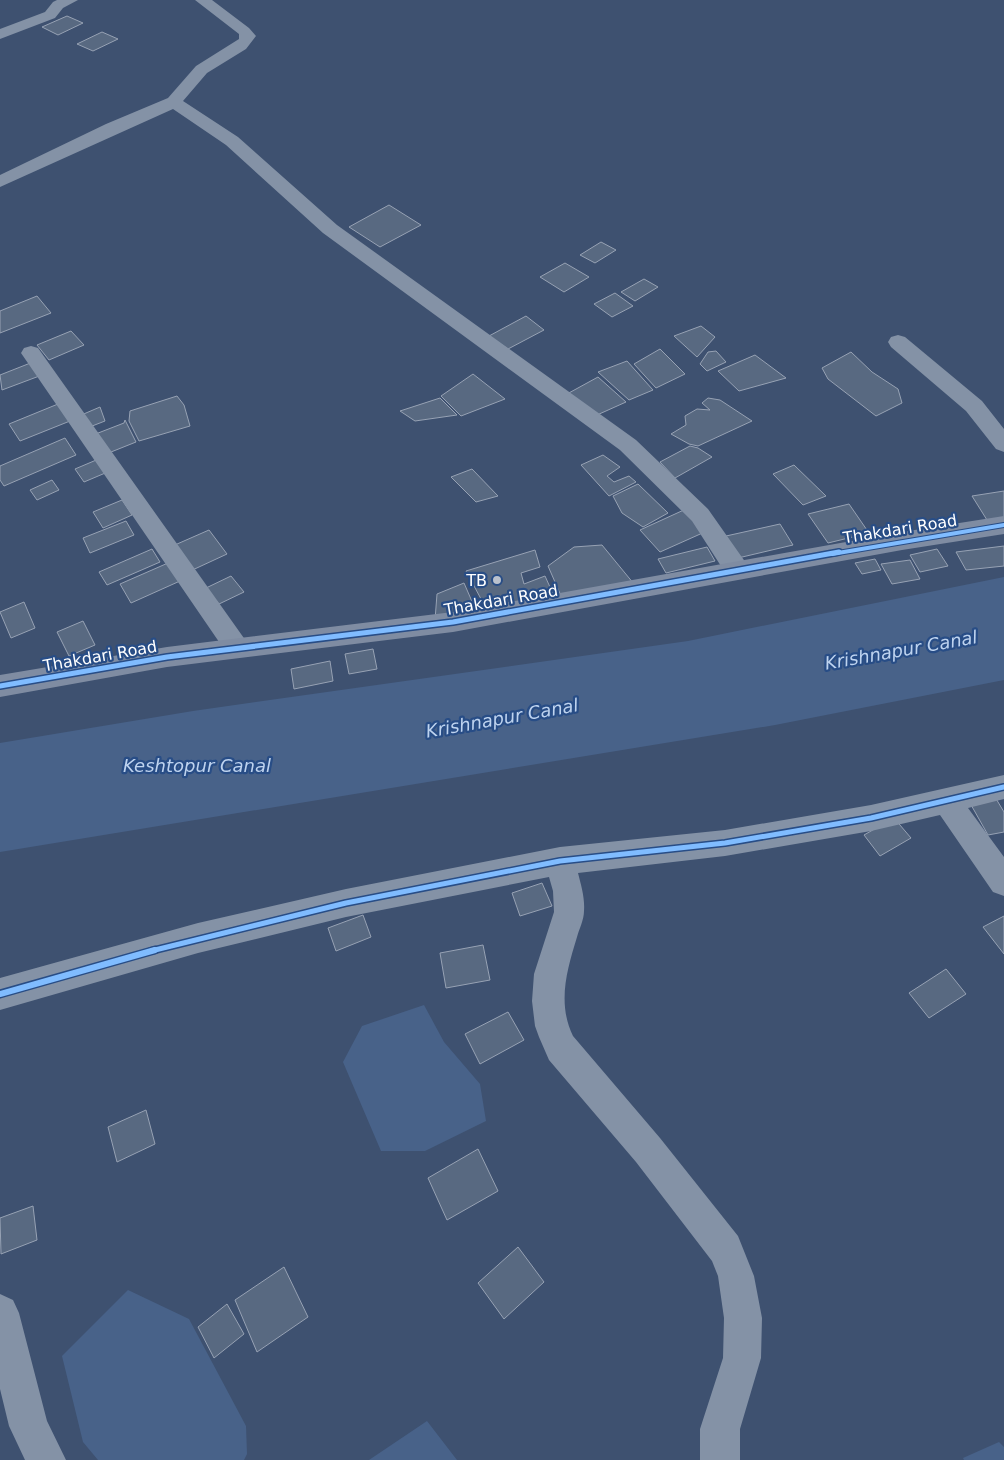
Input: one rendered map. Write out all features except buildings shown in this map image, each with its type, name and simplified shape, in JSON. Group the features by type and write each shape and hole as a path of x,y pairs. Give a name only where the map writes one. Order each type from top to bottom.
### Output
{"street":[{"path":"0,34 50,15 58,5 71,0"},
{"path":"0,182 112,128 174,102 195,76 246,40 248,36 244,31 202,0"},
{"path":"174,102 232,141 330,229 628,445 700,515 737,570"},
{"path":"898,342 974,406 1004,444"},
{"path":"31,353 237,648"},
{"name":"Thakdari Road","path":"0,686 167,657 453,622 902,541 1004,526"},
{"path":"0,994 207,936 346,903 560,861 725,843 871,818 1004,787"},
{"path":"947,801 1004,882"},
{"path":"560,861 568,891 569,912 550,974 548,1001 551,1026 561,1048 648,1150 724,1249 736,1276 743,1318 742,1358 720,1429 720,1460"},
{"path":"0,1313 30,1426 46,1460"}],"water":[{"name":"Keshtopur Canal","path":"1004,577 1004,680 775,725 0,852 0,743 193,711 688,641"},
{"path":"424,1005 444,1042 480,1084 486,1121 425,1151 381,1151 343,1062 362,1026"},
{"path":"128,1290 189,1319 246,1426 247,1454 244,1460 98,1460 83,1442 62,1356"},
{"path":"427,1421 457,1460 369,1460"},
{"path":"999,1442 1004,1447 1004,1460 964,1460 963,1458"}],"cycle path":[{"path":"0,686 167,657 453,622 902,541 1004,525"},
{"path":"0,994 198,938 346,903 560,861 725,843 871,818 1004,787"}],"place":[{"name":"TB","path":"497,580"}],"water label":[{"name":"Krishnapur Canal","path":"901,650"},
{"name":"Krishnapur Canal","path":"502,718"}]}
